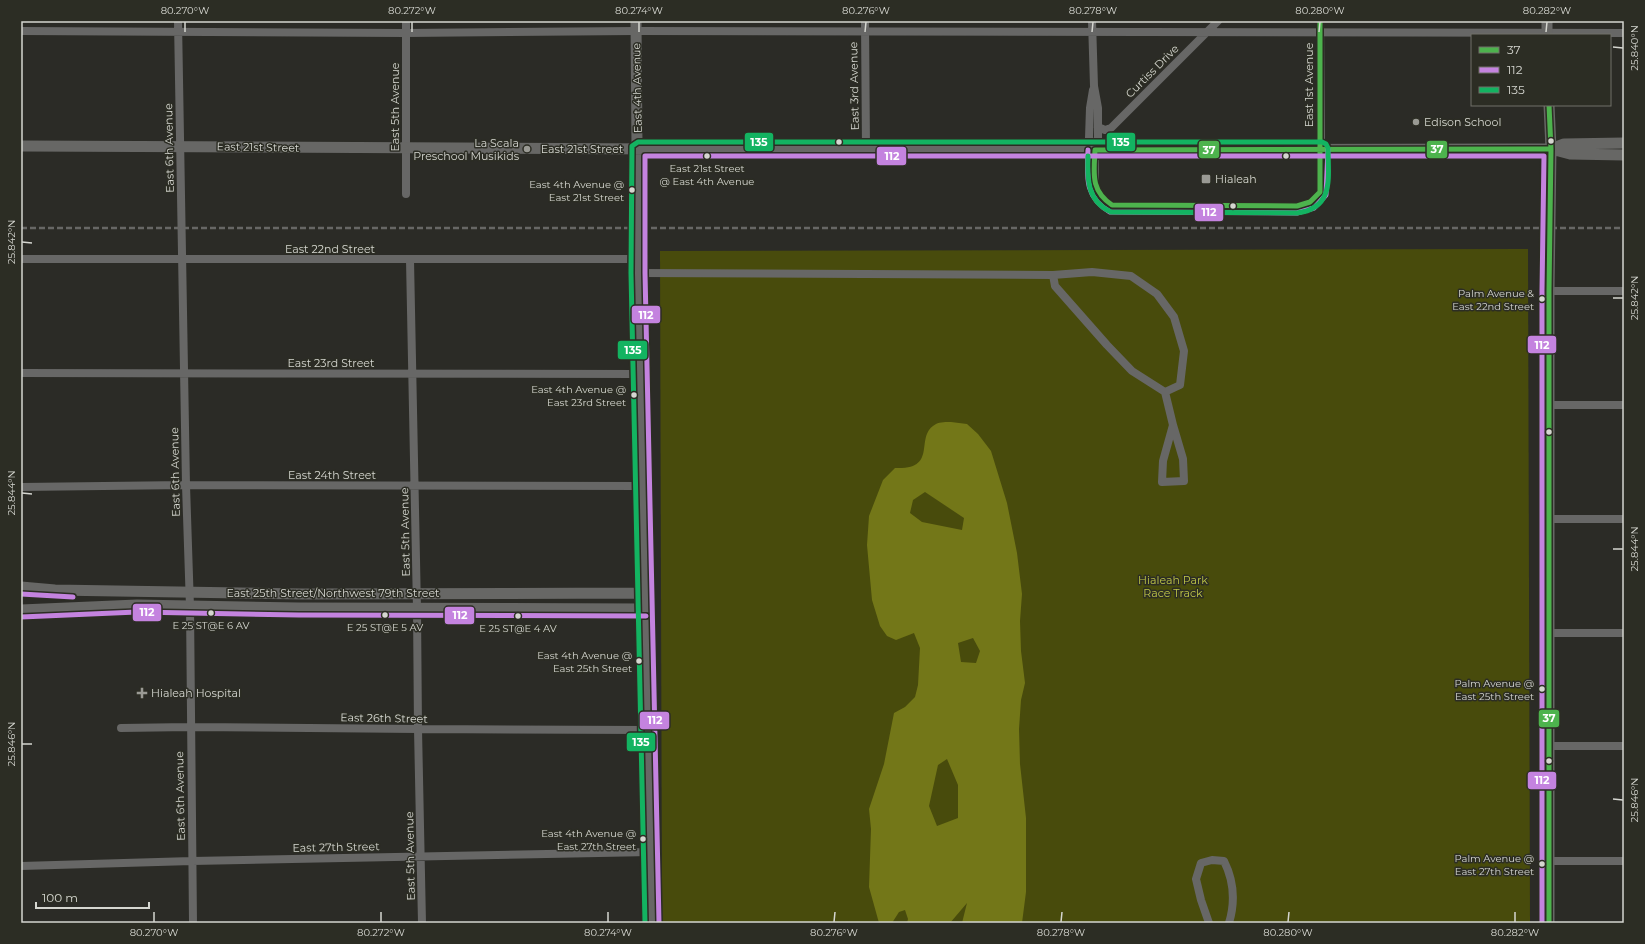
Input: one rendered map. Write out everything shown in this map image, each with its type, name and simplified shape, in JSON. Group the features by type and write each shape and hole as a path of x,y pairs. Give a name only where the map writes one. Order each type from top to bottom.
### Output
{"main road":[{"path":"1547,21 1547,34"},
{"name":"East 4th Avenue","path":"636,26 638,273 652,923"},
{"path":"1549,923 1550,106"},
{"path":"1551,149 1564,144 1624,143"},
{"name":"East 21st Street","path":"21,146 866,150 1551,149"},
{"path":"1551,149 1570,154 1624,155"},
{"name":"East 25th Street/Northwest 79th Street","path":"21,587 55,590 190,593 645,593"},
{"name":"East 25th Street/Northwest 79th Street","path":"21,610 137,605 190,607 646,610"}],"street":[{"name":"East 6th Avenue","path":"178,21 186,485 190,593 190,727 193,923"},
{"name":"East 5th Avenue","path":"406,21 406,194"},
{"name":"East 3rd Avenue","path":"865,21 866,150"},
{"path":"1092,21 1094,86 1098,108 1098,138 1095,150 1095,187"},
{"name":"Curtiss Drive","path":"1098,127 1105,130 1111,128 1218,21"},
{"name":"East 1st Avenue","path":"1320,21 1320,150"},
{"path":"21,31 406,33 636,26 865,32 1624,34"},
{"path":"1094,86 1090,108 1089,138 1095,150"},
{"name":"East 22nd Street","path":"21,259 638,259"},
{"name":"East 5th Avenue","path":"410,260 422,923"},
{"path":"638,273 1053,275 1092,272 1131,276 1157,294 1174,317 1184,351 1180,385 1165,392"},
{"path":"1053,275 1055,286 1107,346 1132,371 1165,392 1183,459 1184,481 1162,482 1163,461 1173,425"},
{"path":"1549,291 1624,291"},
{"name":"East 23rd Street","path":"21,373 640,374"},
{"path":"1549,405 1624,405"},
{"name":"East 24th Street","path":"21,487 186,485 415,487 643,486"},
{"path":"1549,519 1624,519"},
{"path":"1550,633 1624,633"},
{"name":"East 26th Street","path":"121,728 190,727 648,730"},
{"path":"1550,746 1624,746"},
{"name":"East 27th Street","path":"21,866 651,852"},
{"path":"1209,923 1201,900 1196,878 1201,863 1212,860 1224,861 1228,870 1232,887 1233,908 1229,923"},
{"path":"1550,861 1624,861"}],"green space":[{"name":"Hialeah Park Race Track","path":"1528,249 1530,923 662,923 660,251"}],"shaded area":[{"path":"949,422 967,424 978,434 991,451 1007,503 1017,553 1022,594 1020,621 1021,651 1025,683 1021,700 1019,729 1020,764 1026,818 1026,892 1022,923 962,923 967,903 950,923 907,923 908,919 905,910 899,912 892,923 879,923 869,887 871,829 869,809 884,764 894,713 905,707 915,697 918,685 920,648 914,633 896,640 887,636 880,626 872,600 867,545 869,516 883,480 895,468 909,467 917,464 922,458 926,436 929,429 938,423","holes":["925,492 964,518 962,530 922,522 910,513 913,500","973,638 980,651 976,663 961,662 958,643","947,759 958,785 958,818 937,826 929,806 938,765"]}],"railway":[{"path":"21,228 1624,228"}],"transit line":[{"name":"37","path":"1095,150 1094,174 1097,187 1100,193 1112,205 1297,206 1310,202 1320,192 1320,21"},
{"name":"37","path":"1549,106 1551,149 1549,291 1549,923"},
{"name":"135","path":"645,923 631,273 632,146 638,142 1322,142 1326,144 1328,148 1327,190 1324,198 1318,205 1309,210 1297,213 1111,212 1097,202 1093,196 1089,181 1088,156"},
{"name":"112","path":"1088,150 1087,169 1091,193 1095,200 1110,212 1297,213 1314,208 1326,195 1328,149"},
{"name":"37","path":"1095,150 1551,149"},
{"name":"112","path":"659,923 645,273 645,156 1544,156 1542,291 1542,923"},
{"name":"112","path":"21,594 73,597"},
{"name":"112","path":"21,617 137,612 299,615 646,616"}],"place":[{"name":"Edison School","path":"1416,122"},
{"name":"La Scala Preschool Musikids","path":"527,149"},
{"name":"East 21st Street @ East 4th Avenue","path":"707,156"},
{"name":"Hialeah","path":"1206,179"},
{"name":"East 4th Avenue @ East 21st Street","path":"632,190"},
{"name":"Palm Avenue & East 22nd Street","path":"1542,299"},
{"name":"East 4th Avenue @ East 23rd Street","path":"634,395"},
{"name":"E 25 ST@E 6 AV","path":"211,613"},
{"name":"E 25 ST@E 5 AV","path":"385,615"},
{"name":"E 25 ST@E 4 AV","path":"518,616"},
{"name":"East 4th Avenue @ East 25th Street","path":"639,661"},
{"name":"Palm Avenue @ East 25th Street","path":"1542,689"},
{"name":"Hialeah Hospital","path":"142,693"},
{"name":"East 4th Avenue @ East 27th Street","path":"643,839"},
{"name":"Palm Avenue @ East 27th Street","path":"1542,864"}]}
